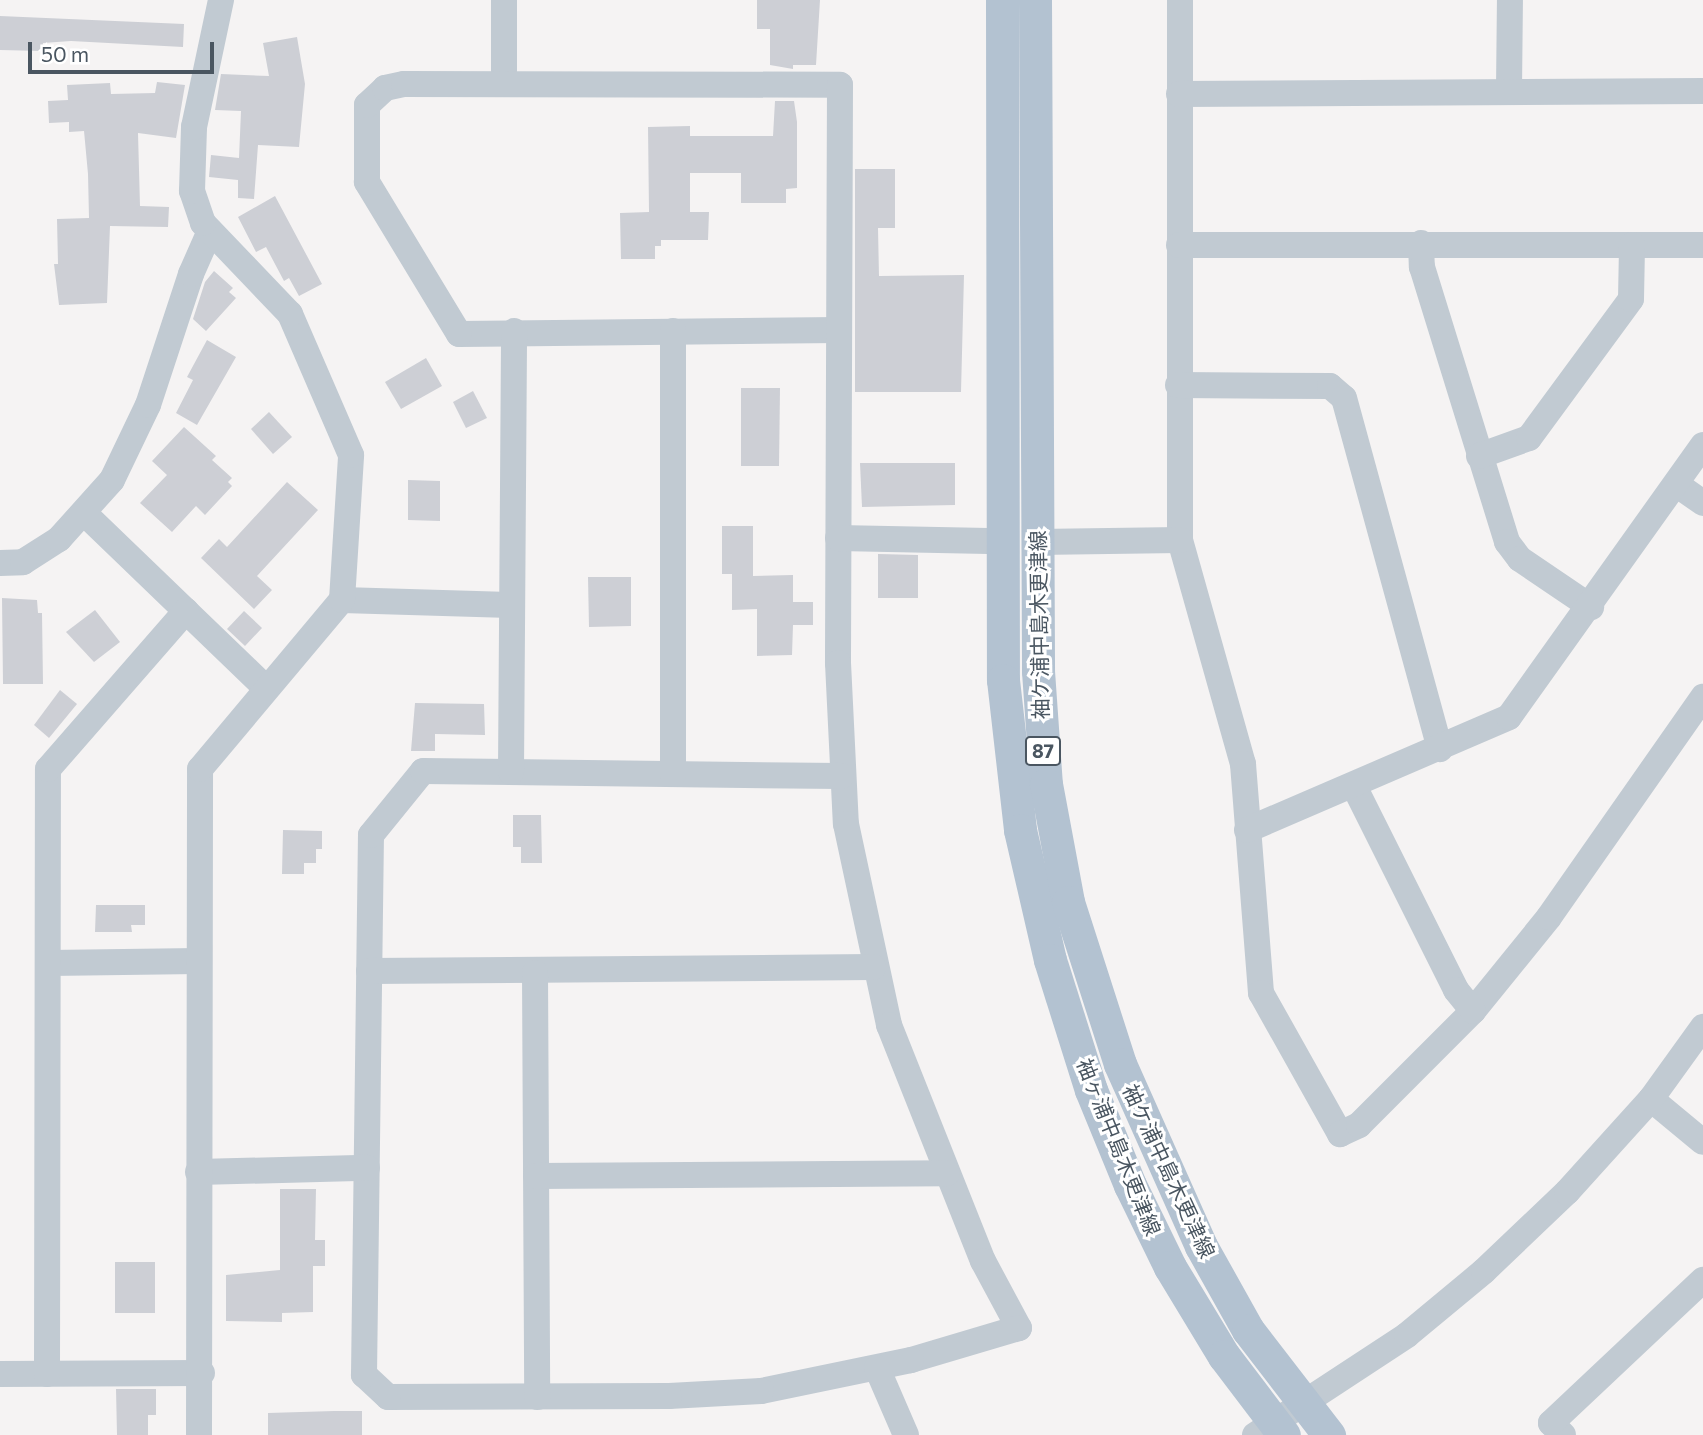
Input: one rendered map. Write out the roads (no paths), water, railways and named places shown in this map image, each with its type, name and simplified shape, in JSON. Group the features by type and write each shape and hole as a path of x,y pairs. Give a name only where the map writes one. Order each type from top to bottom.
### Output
{"main road":[{"name":"袖ケ浦中島木更津線","path":"1002,0 1003,680 1020,830"},
{"name":"袖ケ浦中島木更津線","path":"1035,0 1038,671 1046,784 1068,902 1120,1065 1201,1246 1248,1330 1303,1405 1329,1435"},
{"name":"袖ヶ浦中島木更津線","path":"1020,830 1050,960 1091,1090 1130,1185 1177,1278 1271,1431"}],"street":[{"path":"199,1435 202,1373 198,1172 200,769 265,687 342,600 351,455 290,314 210,231 192,191 194,127 220,0"},
{"path":"504,0 504,84"},
{"path":"1180,0 1180,540 1243,764 1261,993 1340,1135 1368,1116 1473,1011 1549,916 1700,707"},
{"path":"1509,90 1510,0"},
{"path":"839,330 513,331 459,334 367,182 367,105 385,88 504,84 840,85 839,330 838,538 841,776 845,824 873,967 888,1025 984,1261 1019,1328 877,1368 761,1391 537,1397 388,1397 364,1376 371,835 423,771 841,776"},
{"path":"1180,94 1509,90 1703,91"},
{"path":"0,563 23,562 59,539 112,480 130,447 210,231"},
{"path":"1421,243 1422,267 1507,542 1520,559 1591,607"},
{"path":"1479,456 1529,438 1631,299 1632,244"},
{"path":"1179,245 1703,245"},
{"path":"511,772 513,331"},
{"path":"673,331 673,774"},
{"path":"1178,385 1330,386 1344,398 1440,749"},
{"path":"1247,830 1509,717 1591,607 1703,445"},
{"path":"1676,484 1703,503"},
{"path":"84,513 265,687"},
{"path":"838,538 1001,541"},
{"path":"1037,542 1180,540"},
{"path":"342,600 512,605"},
{"path":"47,1374 48,769 186,611"},
{"path":"1354,786 1456,990 1473,1011"},
{"path":"49,963 198,961"},
{"path":"369,971 535,973 873,967"},
{"path":"535,973 537,1397"},
{"path":"1271,1431 1303,1405 1407,1335 1484,1271 1567,1192 1651,1099 1703,1027"},
{"path":"1651,1099 1703,1142"},
{"path":"198,1172 367,1168"},
{"path":"536,1175 947,1172"},
{"path":"1563,1435 1551,1423 1703,1280"},
{"path":"877,1368 906,1435"},
{"path":"0,1374 202,1373"}]}
